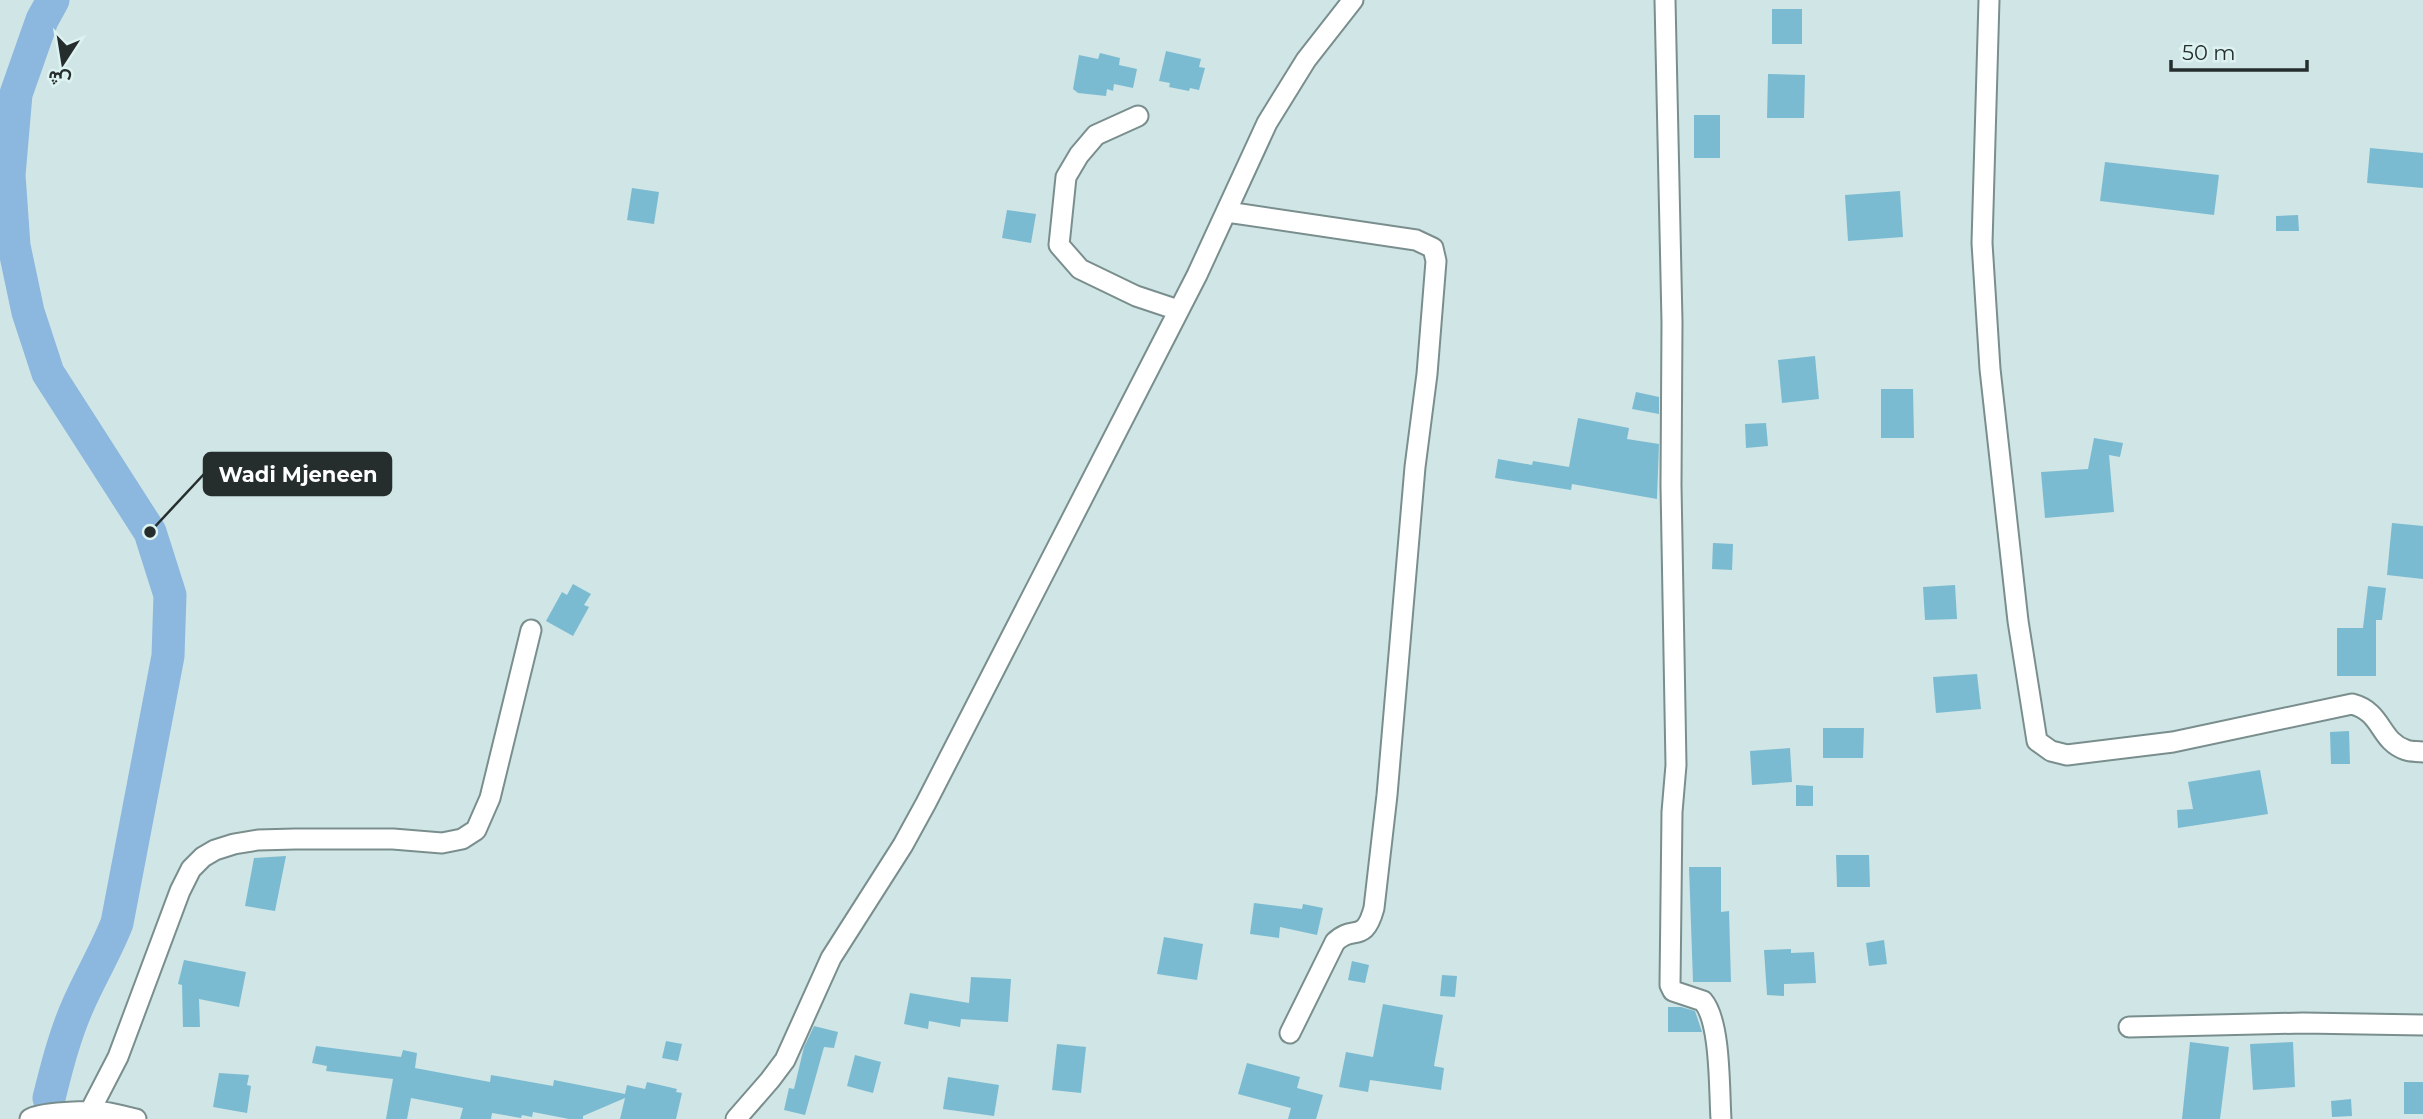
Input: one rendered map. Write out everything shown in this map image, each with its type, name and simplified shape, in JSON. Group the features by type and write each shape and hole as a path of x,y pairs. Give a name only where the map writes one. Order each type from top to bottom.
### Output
{"street":[{"path":"736,1119 785,1060 831,958 898,854 926,803 1178,310 1227,212 1267,123 1291,82 1353,0"},
{"path":"1665,0 1676,765 1672,824 1670,985 1672,991 1703,1001 1711,1014 1716,1037 1721,1119"},
{"path":"1989,0 1982,243 1990,357 2018,621 2037,741 2051,751 2067,755 2173,742 2352,704 2364,707 2373,714 2386,735 2396,744 2406,750 2423,752"},
{"path":"1138,116 1096,135 1066,177 1059,245 1080,270 1136,296 1178,310"},
{"path":"1227,212 1416,240 1433,248 1436,261 1387,795 1374,908 1370,923 1365,929 1339,937 1335,942 1290,1033"},
{"path":"89,1113 118,1056 180,891 191,869 203,857 215,850 258,840 393,839 442,842 462,839 475,830 490,798 531,630"},
{"path":"2129,1027 2303,1023 2423,1025"},
{"path":"30,1119 35,1115 66,1112 102,1112 136,1119"}],"building":[{"path":"1772,9 1802,9 1802,44 1772,44"},
{"path":"1166,51 1201,59 1199,67 1205,68 1199,90 1169,87 1170,83 1159,81"},
{"path":"1100,53 1120,58 1119,65 1137,69 1133,88 1114,84 1113,91 1107,89 1106,96 1078,93 1073,89 1079,55 1098,59"},
{"path":"1768,74 1805,75 1804,118 1767,118"},
{"path":"1694,115 1720,115 1720,158 1694,158"},
{"path":"2370,148 2423,153 2423,188 2367,183"},
{"path":"2105,162 2219,175 2214,215 2100,201"},
{"path":"632,188 659,192 654,224 627,220"},
{"path":"1900,191 1903,237 1848,241 1845,195"},
{"path":"1007,210 1036,214 1031,243 1002,238"},
{"path":"2298,215 2299,231 2276,231 2276,216"},
{"path":"1815,356 1819,399 1782,403 1778,360"},
{"path":"1881,389 1913,389 1914,438 1881,438"},
{"path":"1636,392 1659,397 1659,414 1632,409"},
{"path":"1578,418 1629,428 1627,439 1659,444 1657,499 1572,484 1571,490 1495,478 1498,459 1532,465 1533,461 1569,467"},
{"path":"1766,423 1768,446 1746,448 1745,424"},
{"path":"2094,438 2123,443 2120,457 2109,455 2114,512 2045,518 2041,472 2088,469"},
{"path":"2392,523 2423,526 2423,579 2387,575"},
{"path":"1713,543 1733,544 1732,570 1712,569"},
{"path":"573,584 591,594 584,605 589,607 573,636 546,621 562,592 567,595"},
{"path":"1955,585 1957,619 1925,620 1923,587"},
{"path":"2368,586 2386,588 2382,620 2376,620 2376,676 2337,676 2337,628 2363,628"},
{"path":"1977,674 1981,709 1936,713 1933,677"},
{"path":"1823,728 1864,728 1863,758 1823,758"},
{"path":"2349,731 2350,764 2331,764 2330,732"},
{"path":"1790,748 1792,782 1752,785 1750,751"},
{"path":"2260,770 2268,814 2178,828 2177,810 2193,809 2188,782"},
{"path":"1796,785 1813,786 1813,806 1796,806"},
{"path":"1836,855 1869,855 1870,887 1837,887"},
{"path":"286,856 275,911 245,906 254,858"},
{"path":"1689,867 1721,867 1721,912 1729,911 1731,982 1693,982"},
{"path":"1254,903 1302,909 1303,904 1323,908 1317,935 1280,927 1279,938 1250,934"},
{"path":"1164,937 1203,944 1197,980 1157,974"},
{"path":"1884,940 1887,964 1869,966 1866,943"},
{"path":"1791,949 1791,953 1814,952 1816,983 1784,984 1784,996 1767,995 1764,950"},
{"path":"184,960 246,972 239,1007 199,999 200,1027 183,1027 182,985 178,984"},
{"path":"1352,961 1369,965 1365,983 1348,980"},
{"path":"1442,975 1457,976 1455,997 1440,996"},
{"path":"971,977 1011,979 1008,1022 961,1019 960,1027 929,1021 928,1029 904,1024 910,993 969,1003"},
{"path":"1383,1004 1443,1015 1434,1066 1444,1068 1441,1090 1370,1080 1368,1092 1339,1087 1346,1052 1373,1057"},
{"path":"1668,1007 1695,1011 1702,1032 1668,1032"},
{"path":"814,1026 838,1032 834,1048 824,1047 805,1115 784,1110 789,1088 794,1089 804,1047"},
{"path":"666,1041 682,1044 678,1061 662,1058"},
{"path":"2190,1042 2229,1047 2220,1119 2182,1119"},
{"path":"2293,1042 2295,1087 2253,1090 2250,1044"},
{"path":"1057,1044 1086,1047 1081,1093 1052,1090"},
{"path":"316,1046 401,1057 403,1050 417,1053 415,1068 490,1082 491,1075 553,1086 554,1080 625,1094 627,1085 645,1089 647,1082 677,1089 676,1092 682,1093 676,1119 620,1119 625,1098 583,1116 583,1119 533,1112 532,1117 492,1113 491,1119 460,1119 463,1108 411,1098 407,1119 386,1119 393,1079 326,1071 327,1066 312,1063"},
{"path":"855,1055 881,1062 873,1093 847,1086"},
{"path":"1247,1063 1300,1077 1297,1088 1323,1095 1316,1119 1288,1119 1291,1108 1238,1094"},
{"path":"219,1073 249,1075 247,1085 251,1086 247,1113 213,1107"},
{"path":"948,1077 999,1085 994,1116 943,1109"},
{"path":"2404,1082 2423,1082 2423,1114 2404,1114"},
{"path":"2351,1099 2352,1116 2332,1117 2331,1101"}],"waterway":[{"path":"49,1098 74,1015 117,923 168,656 170,595 150,532 48,373 28,312 14,246 9,175 16,94 42,20 53,0"}],"place":[{"name":"Wadi Mjeneen","path":"150,532"}]}
